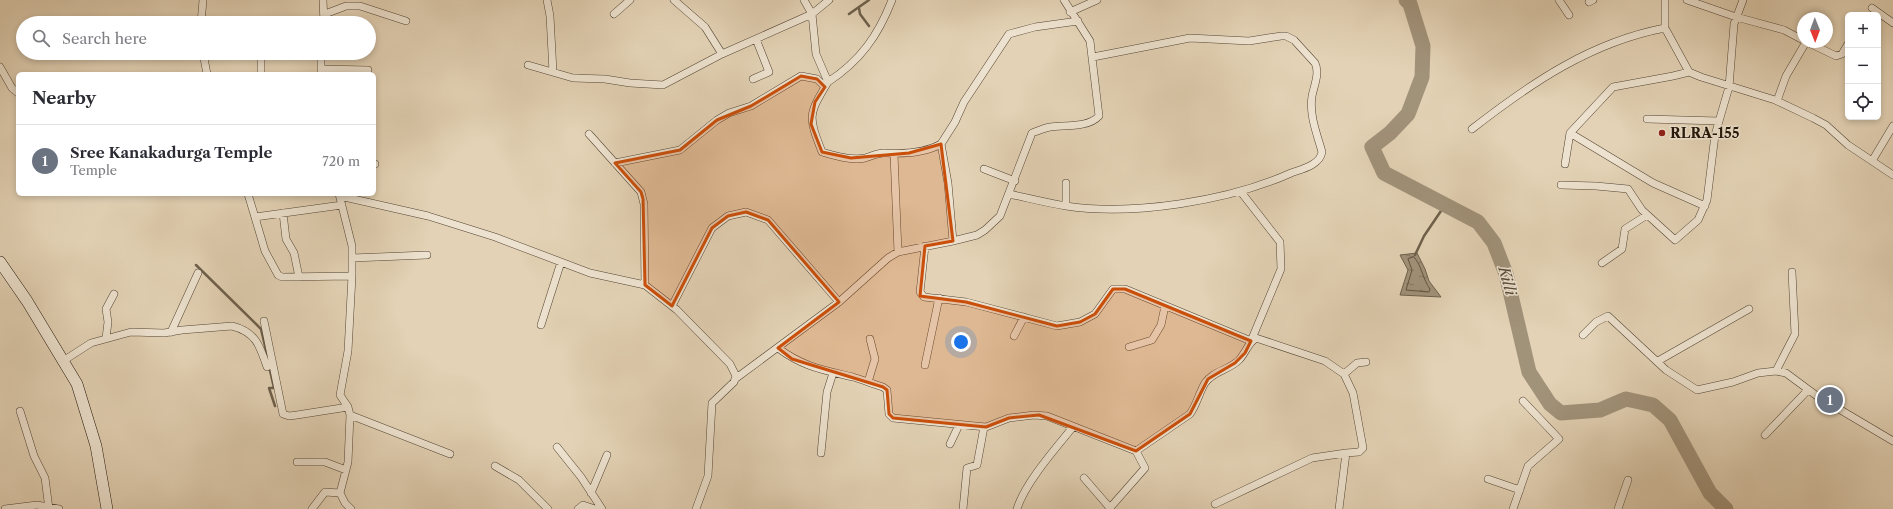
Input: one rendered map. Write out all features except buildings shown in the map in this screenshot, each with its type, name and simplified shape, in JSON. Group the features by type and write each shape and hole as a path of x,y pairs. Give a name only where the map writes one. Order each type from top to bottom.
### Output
{"main road":[{"path":"0,262 27,301 77,384 96,446 107,509"}],"street":[{"path":"202,16 203,0"},
{"path":"323,0 325,14 346,6 360,6 406,21"},
{"path":"547,0 550,16 553,72"},
{"path":"614,14 630,0"},
{"path":"674,0 705,27 722,54"},
{"path":"804,0 812,14 816,54 826,85"},
{"path":"528,65 574,78 605,79 630,83 663,85 722,54 812,14 829,0"},
{"path":"892,0 880,29 865,49 852,65 826,85 815,102 811,124 822,152 851,158 865,158 886,153 894,154 923,150 941,144 955,122 968,96 1009,34 1035,27 1078,21"},
{"path":"696,509 708,476 712,403 735,379 839,302 888,258 898,252 954,241 977,235 985,230 1000,216 1032,133 1048,127 1081,124 1095,120 1099,116 1090,41 1078,21 1070,12 1064,0"},
{"path":"1070,12 1097,0"},
{"path":"1559,0 1569,15"},
{"path":"1665,0 1665,28 1689,72"},
{"path":"1687,0 1708,4 1736,17 1784,30 1797,37"},
{"path":"1561,185 1628,189 1647,215 1675,240 1698,220 1705,206 1715,135 1729,87 1736,17 1743,0"},
{"path":"1870,12 1872,7 1879,12"},
{"path":"1881,14 1893,23"},
{"path":"1472,129 1517,93 1581,56 1604,45 1637,34 1665,28"},
{"path":"1009,194 1066,206 1123,210 1201,200 1241,192 1268,184 1315,163 1321,156 1322,152 1311,112 1312,98 1318,68 1294,40 1286,36 1249,41 1190,38 1093,57"},
{"path":"753,79 769,72 756,39"},
{"path":"1776,101 1786,76 1803,48"},
{"path":"1819,48 1836,56 1842,54 1846,48"},
{"path":"204,60 207,72"},
{"path":"261,60 261,72"},
{"path":"321,60 321,71 368,70"},
{"path":"0,67 12,88 16,91"},
{"path":"1565,164 1570,132 1613,87 1689,72 1729,87 1776,101 1826,125 1848,144 1893,175"},
{"path":"614,163 680,150 728,113 751,106 801,76 817,79 826,85"},
{"path":"1647,119 1719,121"},
{"path":"1872,161 1893,126"},
{"path":"1570,132 1653,183 1705,206"},
{"path":"589,134 641,192 643,199 645,285"},
{"path":"941,144 948,183 954,241"},
{"path":"894,154 898,252"},
{"path":"984,169 1014,181"},
{"path":"1066,183 1066,206"},
{"path":"1136,451 1190,414 1195,407 1208,379 1236,363 1251,341 1281,269 1280,242 1241,192"},
{"path":"249,196 265,251 274,270 279,276 352,276"},
{"path":"340,196 352,246 352,276 348,351 340,395 348,407 350,415 346,470 340,493 345,503 351,509"},
{"path":"344,196 428,216 494,237 590,273 645,285 672,306 730,364 735,372 735,379"},
{"path":"255,217 342,205"},
{"path":"672,306 712,228 728,216 746,212 768,220 839,302"},
{"path":"283,213 286,239 294,253 299,277"},
{"path":"1602,263 1622,249 1625,229 1647,215"},
{"path":"925,246 921,294 924,297 966,302 1057,326 1080,322 1095,314 1113,289 1125,289 1251,341 1259,338 1325,361 1344,374 1353,393 1363,448 1359,452 1346,452 1312,458 1215,504"},
{"path":"352,258 427,255"},
{"path":"541,325 561,262"},
{"path":"1776,371 1795,334 1792,272"},
{"path":"171,332 198,273"},
{"path":"106,338 108,322 106,309 114,294"},
{"path":"925,366 939,298"},
{"path":"1130,347 1152,340 1161,326 1165,306"},
{"path":"1658,361 1749,309"},
{"path":"1583,335 1596,322 1608,316 1666,370 1697,390 1733,382 1758,373 1776,371 1786,374 1808,390 1893,441"},
{"path":"1014,336 1024,317"},
{"path":"264,321 283,414 289,416 348,407"},
{"path":"63,361 91,343 131,332 171,332 223,327 240,328 251,335 260,344 267,367"},
{"path":"868,382 875,359 870,339"},
{"path":"778,348 792,359 808,366 868,382 887,390 889,414 893,418 984,427 1009,418 1039,415 1136,451 1145,468 1109,508 1084,478"},
{"path":"1344,374 1357,363 1366,362"},
{"path":"821,453 827,392 833,373"},
{"path":"1765,435 1808,390"},
{"path":"1513,509 1528,466 1559,439 1523,401"},
{"path":"20,411 34,456 45,478 49,508"},
{"path":"350,415 450,454"},
{"path":"950,444 960,425"},
{"path":"964,509 967,468 977,465 984,427"},
{"path":"1017,509 1021,497 1044,462 1073,427"},
{"path":"557,447 602,509"},
{"path":"1338,509 1346,452"},
{"path":"591,493 607,455"},
{"path":"296,462 325,462 346,470"},
{"path":"495,466 519,480 548,509"},
{"path":"1488,479 1520,490"},
{"path":"1618,509 1628,480"},
{"path":"312,509 325,492 340,493"},
{"path":"578,509 583,505 595,509"},
{"path":"5,509 22,506 59,509"}],"highlighted area":[{"path":"801,76 817,79 825,87 815,102 811,124 822,152 851,158 909,153 941,144 953,241 925,246 920,296 966,302 1057,326 1080,322 1095,314 1113,289 1125,289 1251,341 1245,353 1235,363 1208,379 1190,414 1136,451 1039,415 1009,418 986,427 893,418 889,414 887,390 883,387 792,359 778,348 839,302 768,220 759,216 746,212 728,216 712,228 672,306 645,285 643,199 641,192 615,163 680,150 717,120 751,106"}],"water":[{"path":"1417,253 1429,281 1441,297 1400,295 1408,270 1400,255"}],"waterway":[{"path":"849,14 869,0"},
{"name":"Killi","path":"1406,0 1410,4 1423,46 1422,77 1408,114 1390,133 1372,147 1384,173 1478,222 1494,243 1506,274 1529,372 1550,404 1561,413 1600,410 1626,399 1653,405 1670,420 1710,493 1726,509"},
{"path":"859,8 860,14 869,26"},
{"path":"1415,255 1424,236 1445,205"},
{"path":"196,265 261,329 268,359"},
{"path":"269,366 274,388 269,388 275,406"}],"place":[{"name":"RLRA-155","path":"1662,133"},
{"name":"Sree Kanakadurga Temple","path":"1830,400"}]}
